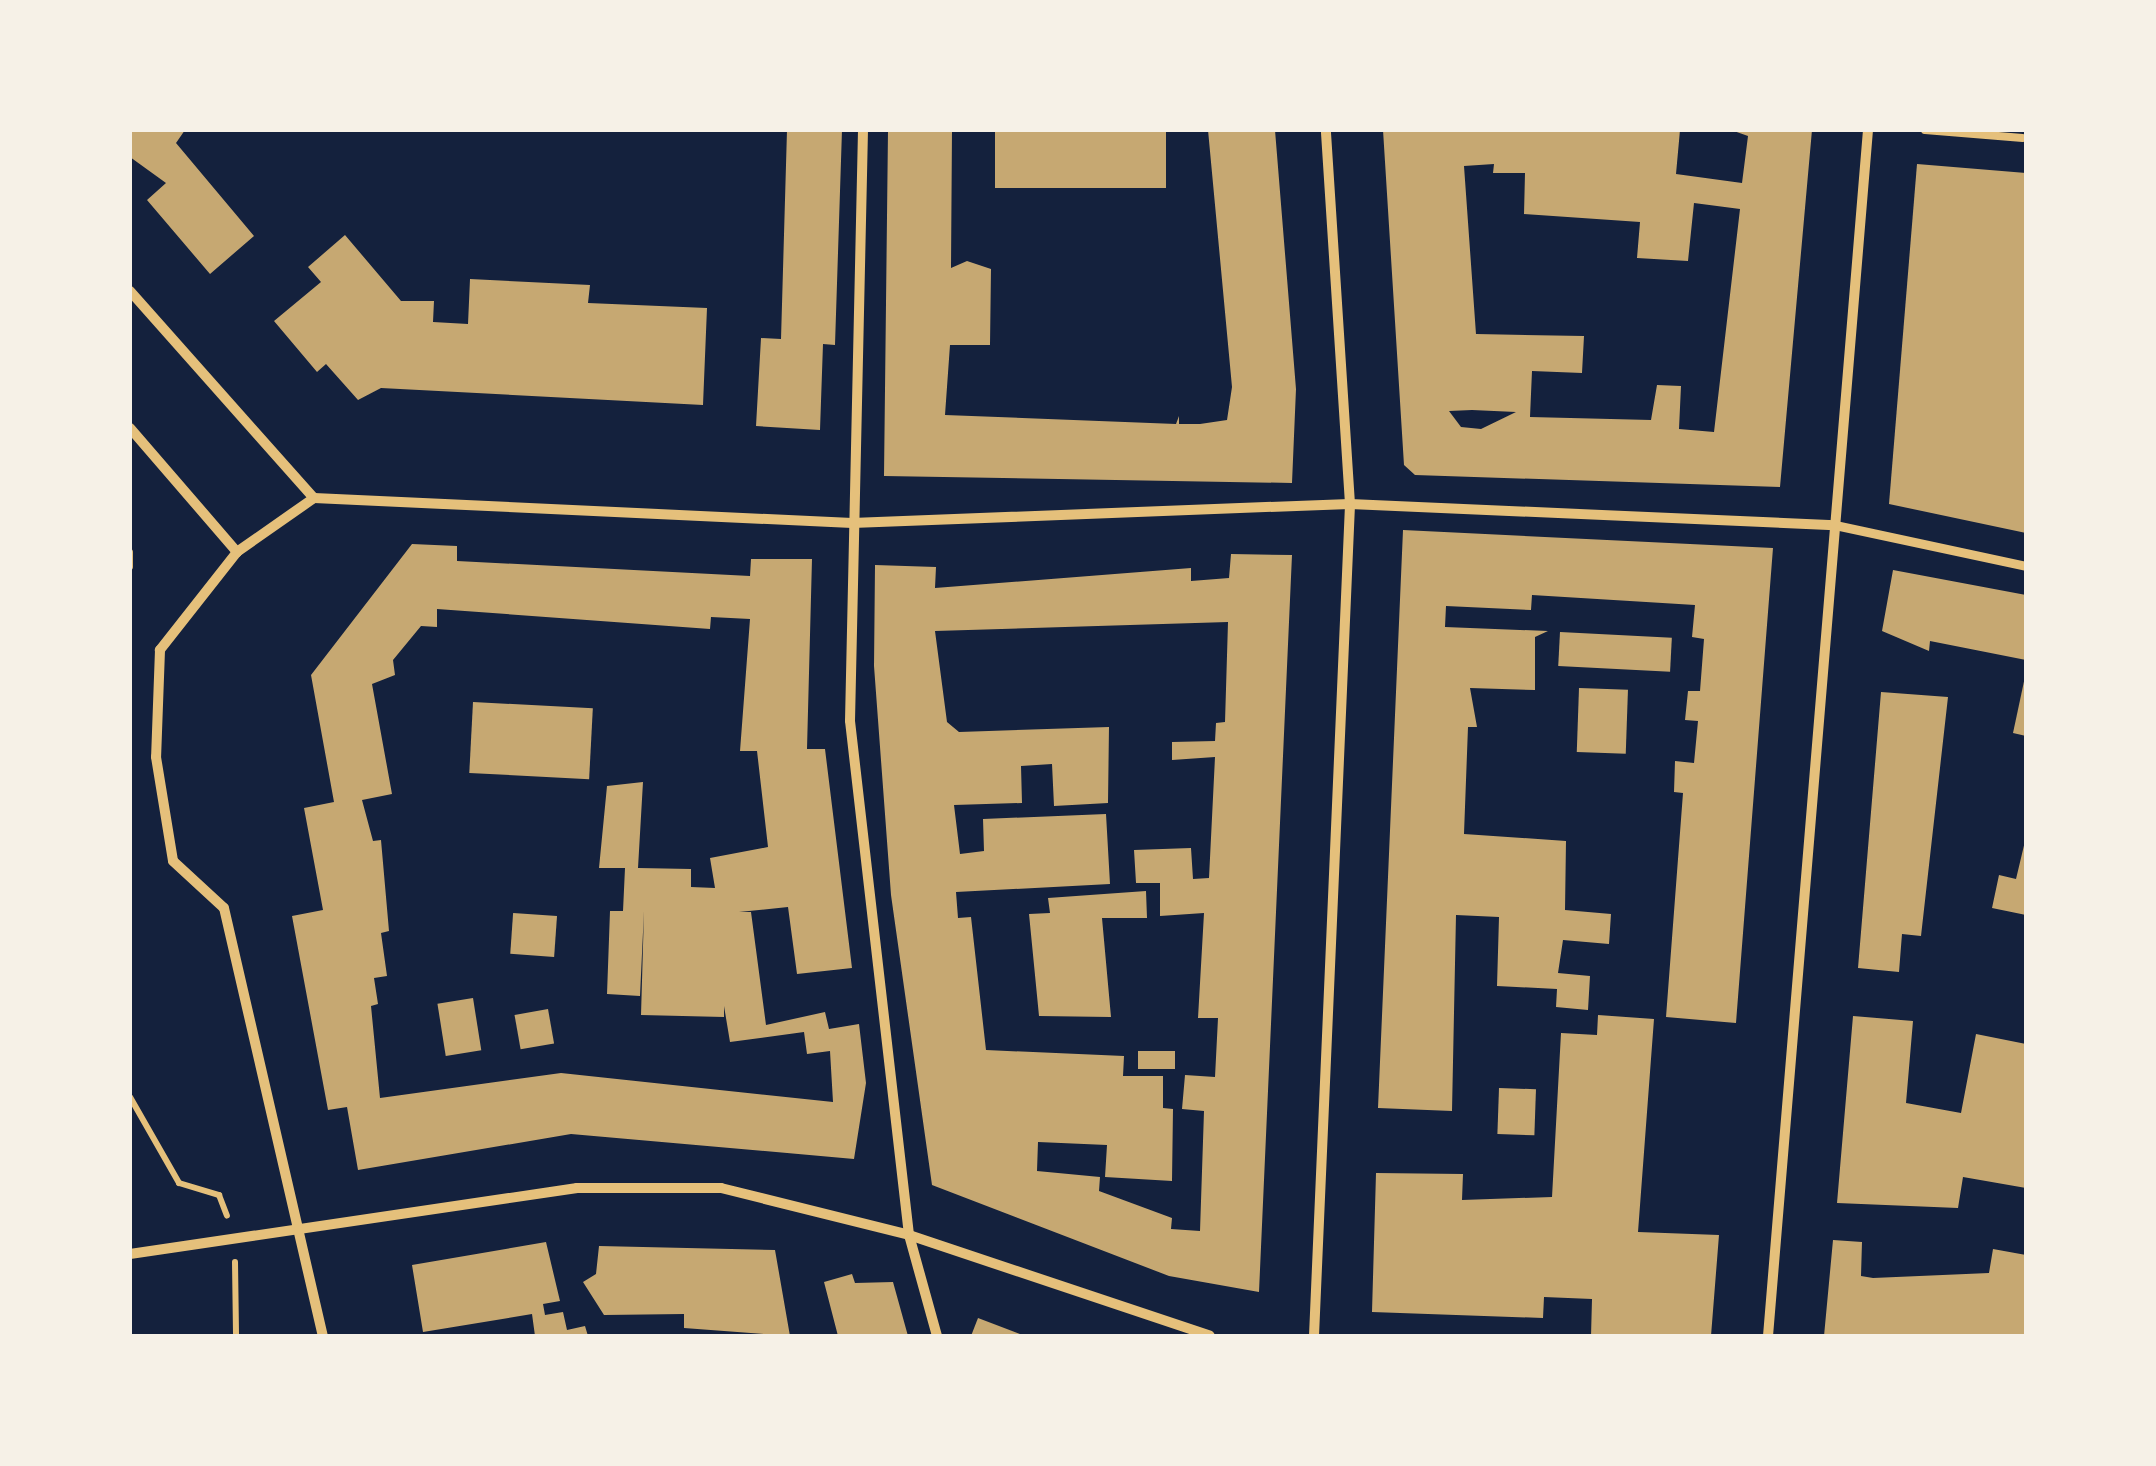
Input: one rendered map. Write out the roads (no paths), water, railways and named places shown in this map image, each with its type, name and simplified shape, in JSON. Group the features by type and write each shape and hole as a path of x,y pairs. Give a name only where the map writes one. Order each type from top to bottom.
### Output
{"street":[{"path":"863,130 850,721 909,1235 937,1336"},
{"path":"1314,1336 1350,504 1326,130"},
{"path":"1768,1336 1868,130"},
{"path":"130,291 314,498"},
{"path":"130,428 237,552"},
{"path":"323,1336 224,908 174,861 156,757 160,650 237,552 314,498 852,523 1350,504 1835,525 2026,566"},
{"path":"130,1254 577,1188 721,1188 909,1235 1210,1336"}],"lane":[{"path":"1926,130 2023,138"}]}
